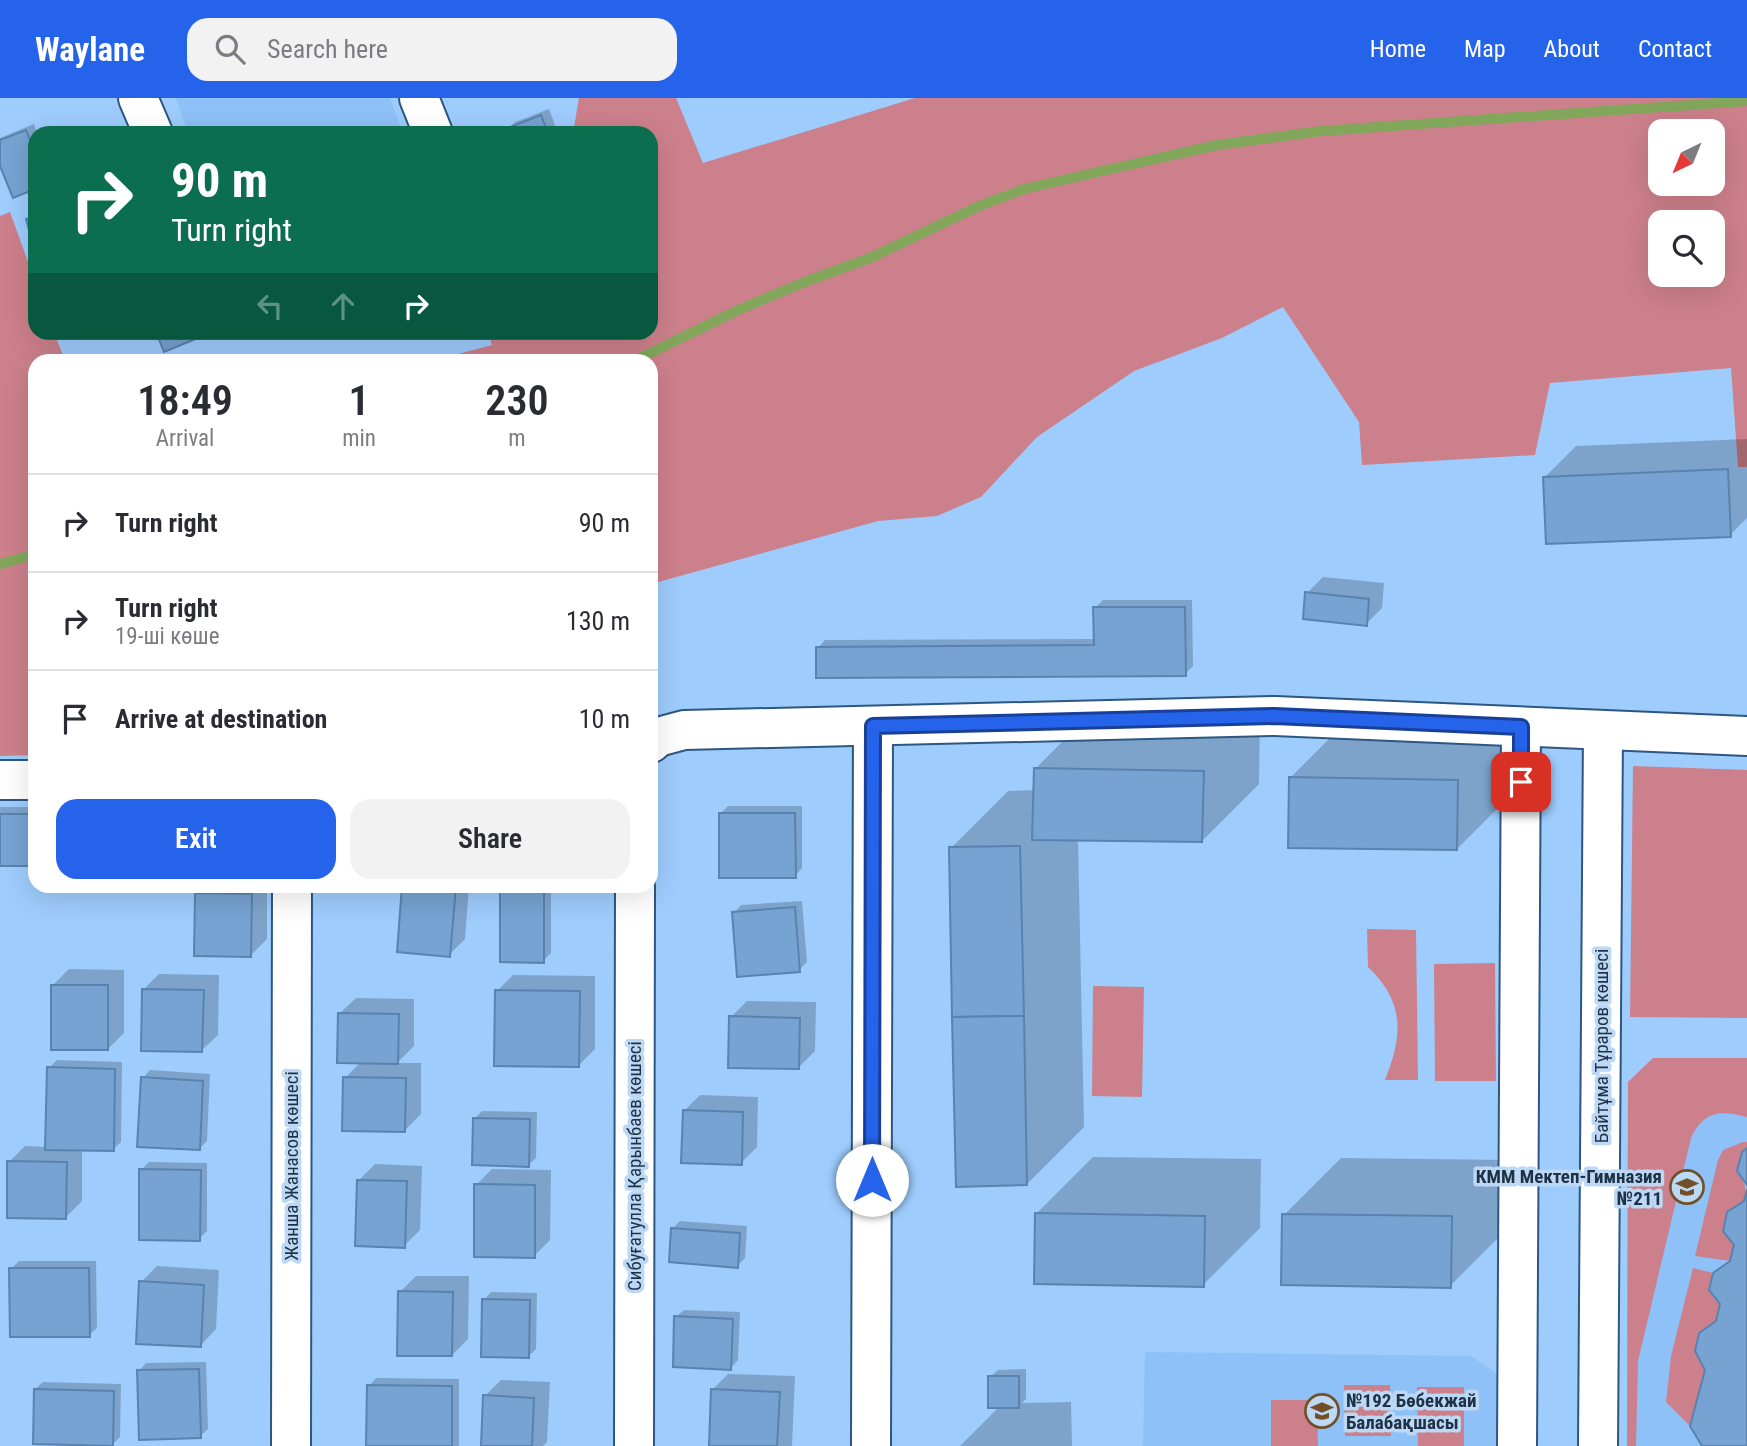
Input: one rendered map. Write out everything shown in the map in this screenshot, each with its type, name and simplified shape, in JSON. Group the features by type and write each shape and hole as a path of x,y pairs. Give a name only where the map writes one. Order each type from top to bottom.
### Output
{"street":[{"path":"138,98 150,126"},
{"path":"419,98 430,126"},
{"path":"658,737 684,730 1275,716 1747,736"},
{"path":"871,1446 873,726"},
{"path":"1517,1446 1521,727"},
{"name":"Байтұма Тұраров көшесі","path":"1598,1446 1603,731"},
{"path":"0,780 28,780"},
{"name":"Жанша Жанасов көшесі","path":"291,1446 292,893"},
{"name":"Сибуғатулла Қарынбаев көшесі","path":"634,1446 635,893"}],"shaded area":[{"path":"176,98 390,98 400,126 186,126"},
{"path":"579,98 676,98 703,163 915,98 1747,98 1747,467 1738,467 1731,368 1550,383 1535,455 1362,465 1359,422 1283,307 1222,338 1134,371 1037,437 981,497 937,516 878,521 658,582 658,354 458,354 492,345 490,340 658,340 658,126 574,126"},
{"path":"10,212 28,262 28,340 57,340 63,354 28,354 28,755 0,756 0,216"},
{"path":"1633,766 1747,770 1747,1018 1630,1017"},
{"path":"1367,929 1416,930 1418,1080 1385,1080 1395,1048 1397,1020 1389,993 1368,967"},
{"path":"1495,963 1496,1081 1435,1081 1434,964"},
{"path":"1093,986 1144,987 1142,1097 1092,1096"},
{"name":"КММ Мектеп-Гимназия №211","path":"1653,1058 1747,1058 1747,1446 1627,1446 1628,1082"},
{"path":"1653,1058 1747,1058 1747,1117 1721,1113 1714,1115 1701,1122 1691,1138 1638,1361 1636,1446 1627,1446 1628,1082"},
{"path":"1747,1142 1747,1148 1742,1152 1737,1171 1745,1185 1744,1201 1727,1213 1723,1231 1734,1245 1730,1261 1695,1256 1718,1160 1723,1150"},
{"path":"1693,1268 1713,1273 1709,1290 1720,1304 1716,1321 1699,1333 1695,1351 1705,1370 1690,1426 1666,1402 1671,1356"},
{"name":"№192 Бөбекжай Балабақшасы","path":"1145,1352 1471,1356 1500,1376 1500,1446 1143,1446"},
{"path":"1344,1385 1390,1385 1391,1436 1345,1436"},
{"path":"1417,1387 1464,1387 1464,1446 1418,1446"},
{"path":"1271,1400 1317,1400 1318,1446 1271,1446"}],"building":[{"path":"541,115 545,126 513,126"},
{"path":"26,130 28,135 28,192 13,198 0,166 0,140"},
{"path":"159,340 193,340 164,352"},
{"path":"1728,469 1731,537 1546,544 1543,477"},
{"path":"1305,592 1369,599 1367,626 1303,619"},
{"path":"1093,607 1185,607 1186,676 816,678 816,647 1094,645"},
{"path":"1034,768 1204,771 1202,842 1032,840"},
{"path":"1289,777 1458,780 1457,850 1288,848"},
{"path":"719,813 795,813 796,878 719,878"},
{"path":"0,814 28,814 28,866 0,866"},
{"path":"1020,846 1024,1016 952,1017 949,847"},
{"path":"195,893 252,894 251,957 194,956"},
{"path":"401,893 455,893 450,957 397,952"},
{"path":"500,893 544,893 544,963 500,962"},
{"path":"795,907 800,972 737,977 732,912"},
{"path":"51,985 108,985 108,1050 51,1050"},
{"path":"142,989 204,990 202,1052 141,1051"},
{"path":"495,990 580,991 579,1067 494,1066"},
{"path":"338,1013 399,1014 398,1064 337,1063"},
{"path":"729,1016 800,1018 799,1069 728,1068"},
{"path":"1024,1016 1027,1185 956,1187 952,1017"},
{"path":"47,1067 115,1069 114,1151 45,1150"},
{"path":"141,1077 203,1081 200,1150 137,1147"},
{"path":"343,1077 406,1078 405,1132 342,1131"},
{"path":"683,1110 743,1112 742,1165 681,1163"},
{"path":"473,1118 530,1119 529,1167 472,1165"},
{"path":"1747,1148 1747,1185 1737,1171 1742,1152"},
{"path":"7,1161 67,1162 66,1219 7,1218"},
{"path":"139,1169 201,1170 200,1241 139,1240"},
{"path":"357,1180 407,1181 405,1248 355,1246"},
{"path":"474,1184 535,1185 535,1258 474,1257"},
{"path":"1747,1189 1747,1446 1702,1446 1690,1426 1705,1370 1695,1351 1699,1333 1716,1321 1720,1304 1709,1290 1713,1273 1730,1261 1734,1245 1723,1231 1727,1212 1744,1201"},
{"path":"1035,1213 1205,1216 1204,1287 1034,1284"},
{"path":"1282,1214 1452,1216 1451,1288 1281,1285"},
{"path":"671,1228 740,1233 738,1268 669,1262"},
{"path":"9,1268 89,1268 90,1337 10,1337"},
{"path":"139,1281 204,1285 201,1347 136,1344"},
{"path":"398,1291 453,1292 452,1356 397,1356"},
{"path":"482,1299 530,1300 529,1358 481,1357"},
{"path":"674,1316 733,1319 731,1370 673,1367"},
{"path":"199,1369 201,1438 139,1440 137,1370"},
{"path":"988,1376 1019,1376 1019,1408 988,1408"},
{"path":"367,1385 452,1386 452,1446 366,1446"},
{"path":"34,1389 114,1391 113,1446 33,1444"},
{"path":"711,1389 780,1392 777,1446 709,1446"},
{"path":"483,1395 534,1398 532,1446 481,1446"}],"waterway":[{"path":"648,354 738,310 870,258 979,206 1024,189 1217,145 1321,131 1747,101"},
{"path":"0,564 28,556"}],"place":[{"name":"КММ Мектеп-Гимназия №211","path":"1687,1187"},
{"name":"№192 Бөбекжай Балабақшасы","path":"1322,1411"}],"route":[{"path":"872,1180 873,726 1275,716 1521,727 1521,782"}]}
